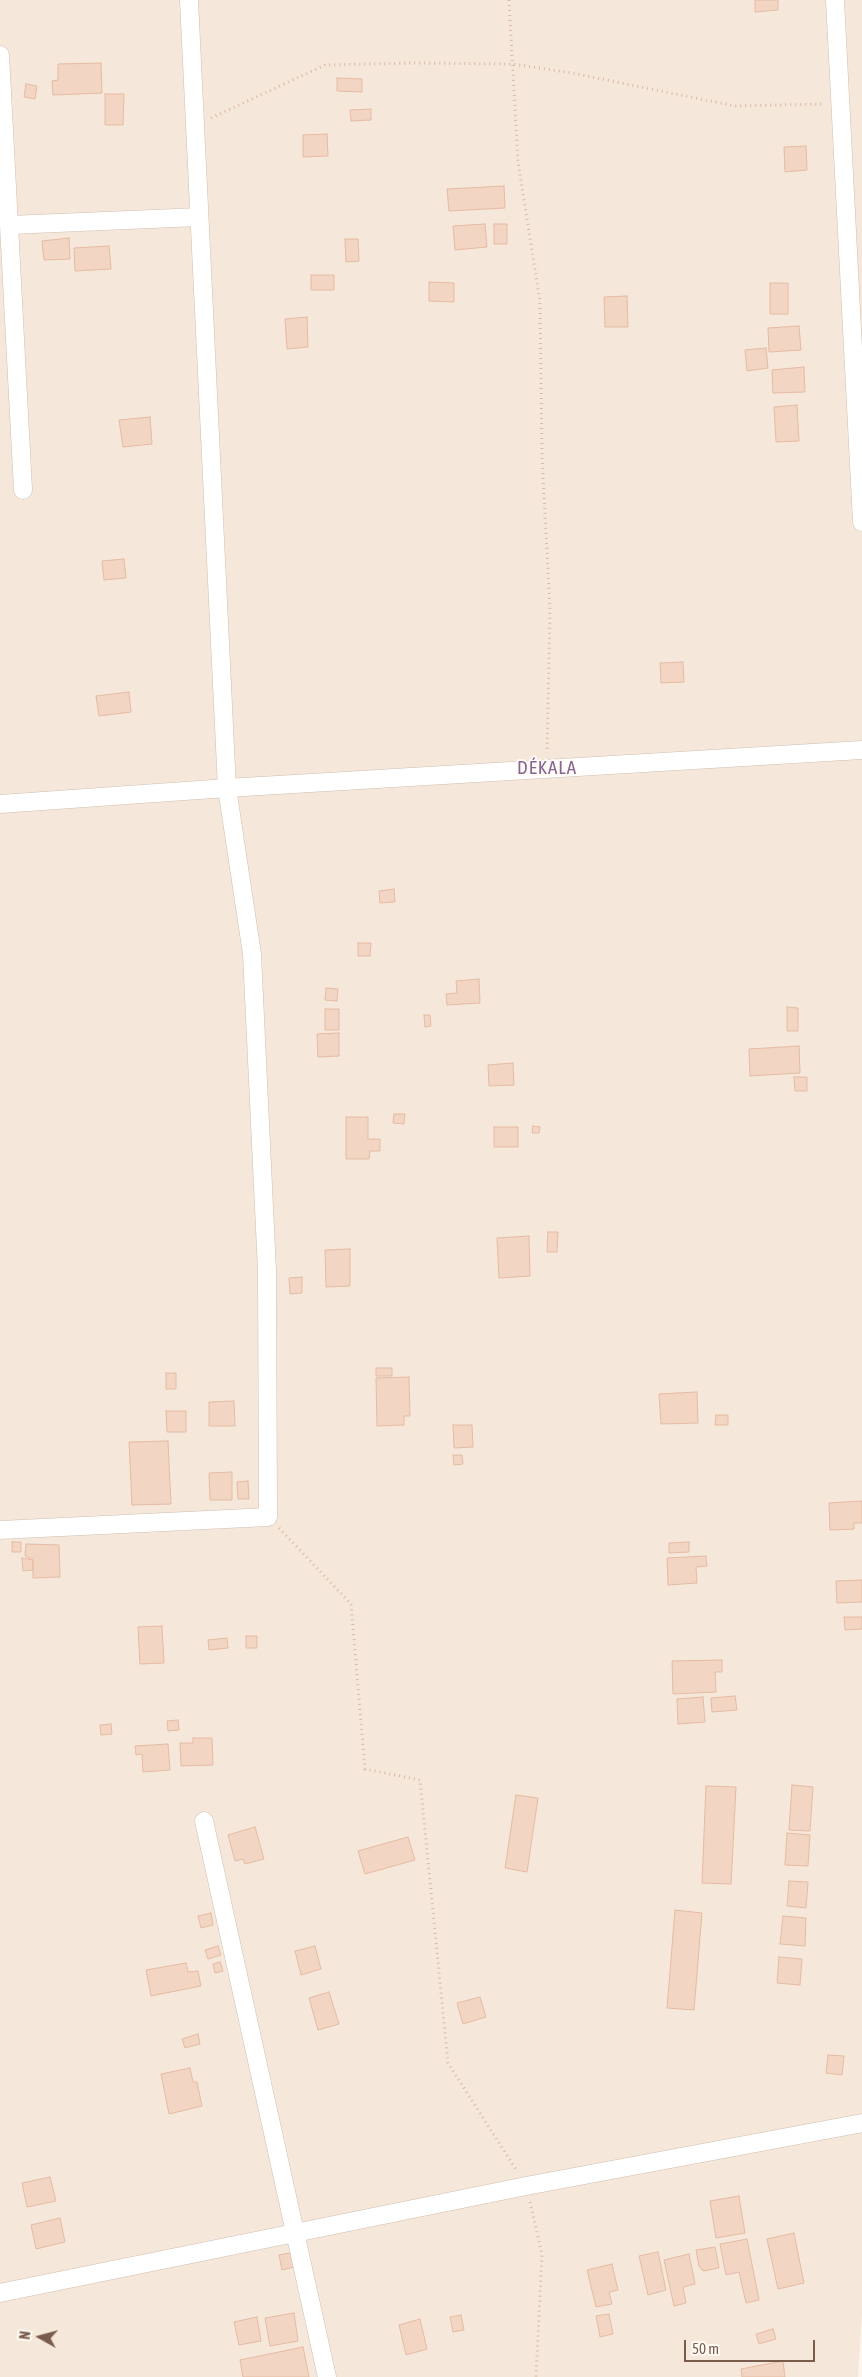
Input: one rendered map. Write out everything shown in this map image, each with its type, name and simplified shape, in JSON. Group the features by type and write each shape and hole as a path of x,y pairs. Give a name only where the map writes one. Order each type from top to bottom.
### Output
{"street":[{"path":"0,1530 268,1517 267,1272 252,954 227,788 189,0"},
{"path":"835,0 862,522"},
{"path":"0,55 23,490"},
{"path":"10,225 199,217"},
{"path":"0,804 227,788 862,750"},
{"path":"204,1821 327,2377"},
{"path":"0,2293 526,2186 862,2123"}],"path":[{"path":"510,0 518,162 540,301 542,456 550,609 547,768"},
{"path":"194,125 325,65 414,63 514,64 572,73 735,106 840,102"},
{"path":"268,1517 351,1604 365,1769 420,1780 448,2063 526,2186 542,2254 536,2377"}],"shaded area":[{"path":"0,0 862,0 862,2313 858,2377 0,2377"}],"building":[{"path":"755,0 778,0 778,10 755,12"},
{"path":"101,63 102,93 53,95 52,81 58,80 58,64"},
{"path":"337,78 362,79 362,92 337,91"},
{"path":"26,84 37,86 35,99 24,97"},
{"path":"105,94 124,94 123,125 105,125"},
{"path":"371,109 371,120 351,121 350,110"},
{"path":"327,134 328,156 303,157 303,135"},
{"path":"806,146 807,170 785,172 784,147"},
{"path":"504,186 505,208 449,211 447,189"},
{"path":"485,224 487,247 455,250 453,226"},
{"path":"494,224 507,224 507,244 494,244"},
{"path":"69,238 70,259 44,260 42,241"},
{"path":"345,239 358,239 359,261 346,262"},
{"path":"109,246 111,269 75,271 74,248"},
{"path":"311,275 334,275 334,290 311,290"},
{"path":"429,282 454,283 454,302 429,301"},
{"path":"770,283 788,283 788,314 770,314"},
{"path":"627,296 628,327 605,327 604,297"},
{"path":"307,317 308,347 287,349 285,319"},
{"path":"799,326 801,350 769,352 768,328"},
{"path":"766,348 768,368 747,371 745,350"},
{"path":"804,367 805,392 773,393 772,370"},
{"path":"797,405 799,441 776,442 774,407"},
{"path":"150,417 152,444 123,447 119,420"},
{"path":"124,559 126,578 104,580 102,561"},
{"path":"683,662 684,682 661,683 660,663"},
{"path":"129,692 131,712 99,716 96,696"},
{"path":"394,889 395,902 380,903 379,891"},
{"path":"358,943 371,943 370,956 358,956"},
{"path":"479,979 480,1003 447,1005 446,994 457,993 456,981"},
{"path":"326,988 338,989 337,1001 325,1000"},
{"path":"787,1007 798,1008 798,1031 787,1031"},
{"path":"325,1009 339,1009 339,1030 325,1030"},
{"path":"424,1015 430,1015 431,1026 425,1027"},
{"path":"339,1033 339,1056 318,1057 317,1034"},
{"path":"799,1046 800,1073 750,1076 749,1049"},
{"path":"513,1063 514,1085 489,1086 488,1065"},
{"path":"794,1077 807,1077 807,1091 795,1091"},
{"path":"394,1114 405,1114 404,1124 393,1123"},
{"path":"346,1117 368,1117 368,1139 380,1139 380,1151 370,1151 369,1159 346,1159"},
{"path":"533,1126 540,1127 539,1133 532,1133"},
{"path":"494,1127 518,1127 518,1147 494,1147"},
{"path":"548,1232 558,1232 557,1252 547,1252"},
{"path":"529,1236 530,1276 499,1278 497,1238"},
{"path":"350,1249 350,1286 326,1287 325,1250"},
{"path":"302,1277 302,1293 290,1294 289,1278"},
{"path":"376,1368 392,1368 392,1376 376,1376"},
{"path":"166,1373 176,1373 176,1389 166,1389"},
{"path":"409,1377 410,1416 404,1416 404,1425 377,1426 376,1378"},
{"path":"697,1392 698,1423 661,1424 659,1394"},
{"path":"234,1401 235,1426 209,1426 209,1402"},
{"path":"166,1411 186,1411 186,1432 167,1432"},
{"path":"716,1415 728,1415 728,1425 715,1425"},
{"path":"453,1425 472,1425 473,1447 454,1448"},
{"path":"168,1441 171,1504 132,1505 129,1442"},
{"path":"453,1455 462,1455 463,1464 454,1465"},
{"path":"232,1472 232,1500 210,1500 209,1473"},
{"path":"248,1481 249,1499 238,1499 237,1482"},
{"path":"862,1501 862,1523 854,1523 854,1529 830,1530 829,1503"},
{"path":"12,1542 21,1542 21,1552 12,1552"},
{"path":"689,1542 689,1552 669,1553 669,1543"},
{"path":"26,1544 59,1545 60,1577 33,1578 33,1560 25,1556"},
{"path":"706,1556 707,1566 696,1567 697,1583 668,1585 667,1558"},
{"path":"22,1558 33,1560 33,1570 23,1571"},
{"path":"862,1580 862,1602 837,1603 836,1581"},
{"path":"844,1617 862,1617 862,1629 845,1630"},
{"path":"162,1626 164,1663 140,1664 138,1627"},
{"path":"246,1636 257,1636 257,1648 246,1648"},
{"path":"227,1638 228,1648 209,1650 208,1640"},
{"path":"722,1660 722,1672 715,1672 716,1692 673,1694 672,1661"},
{"path":"735,1696 737,1710 712,1712 711,1698"},
{"path":"703,1697 705,1722 678,1724 677,1699"},
{"path":"178,1720 179,1730 168,1731 167,1721"},
{"path":"111,1724 112,1734 101,1735 100,1725"},
{"path":"193,1738 212,1738 213,1765 181,1766 180,1743 193,1743"},
{"path":"168,1744 170,1770 143,1772 142,1754 136,1755 135,1746"},
{"path":"792,1785 813,1787 810,1831 789,1830"},
{"path":"706,1786 736,1787 731,1884 702,1883"},
{"path":"516,1795 538,1798 527,1872 505,1868"},
{"path":"255,1827 264,1859 245,1864 243,1859 235,1861 228,1835"},
{"path":"787,1833 810,1835 808,1866 785,1865"},
{"path":"408,1837 415,1860 365,1874 358,1851"},
{"path":"789,1881 808,1882 806,1908 787,1906"},
{"path":"675,1910 702,1913 694,2010 667,2008"},
{"path":"211,1913 213,1925 201,1928 198,1916"},
{"path":"783,1916 806,1918 805,1946 780,1944"},
{"path":"218,1946 221,1955 208,1959 205,1950"},
{"path":"315,1946 321,1969 301,1975 295,1951"},
{"path":"779,1957 802,1959 800,1985 777,1983"},
{"path":"220,1962 223,1971 215,1973 213,1964"},
{"path":"186,1963 188,1972 198,1971 201,1986 151,1996 146,1970"},
{"path":"329,1992 339,2024 318,2030 309,1998"},
{"path":"480,1997 486,2017 463,2024 457,2003"},
{"path":"198,2034 200,2044 185,2048 182,2039"},
{"path":"828,2055 844,2056 842,2075 826,2073"},
{"path":"190,2068 193,2082 197,2082 202,2106 169,2114 161,2074"},
{"path":"50,2177 56,2201 27,2207 22,2183"},
{"path":"739,2196 745,2233 716,2238 710,2201"},
{"path":"60,2218 65,2242 36,2249 31,2225"},
{"path":"794,2233 804,2283 778,2289 767,2239"},
{"path":"747,2239 759,2300 746,2303 739,2272 726,2275 720,2244"},
{"path":"715,2247 719,2268 703,2271 699,2266 696,2250"},
{"path":"296,2252 299,2266 282,2270 279,2255"},
{"path":"658,2252 666,2290 648,2295 639,2256"},
{"path":"689,2254 695,2284 683,2287 686,2303 674,2306 664,2260"},
{"path":"612,2264 618,2290 609,2292 612,2304 596,2307 587,2270"},
{"path":"294,2313 298,2341 270,2346 265,2318"},
{"path":"609,2314 613,2334 600,2337 596,2316"},
{"path":"461,2315 464,2330 453,2332 450,2317"},
{"path":"257,2317 261,2341 239,2345 234,2322"},
{"path":"420,2319 427,2349 406,2355 399,2325"},
{"path":"773,2329 776,2339 759,2344 756,2334"},
{"path":"303,2347 309,2377 243,2377 240,2360"},
{"path":"783,2361 785,2377 742,2377 741,2369"}],"district":[{"name":"DÉKALA","path":"547,768"}]}
